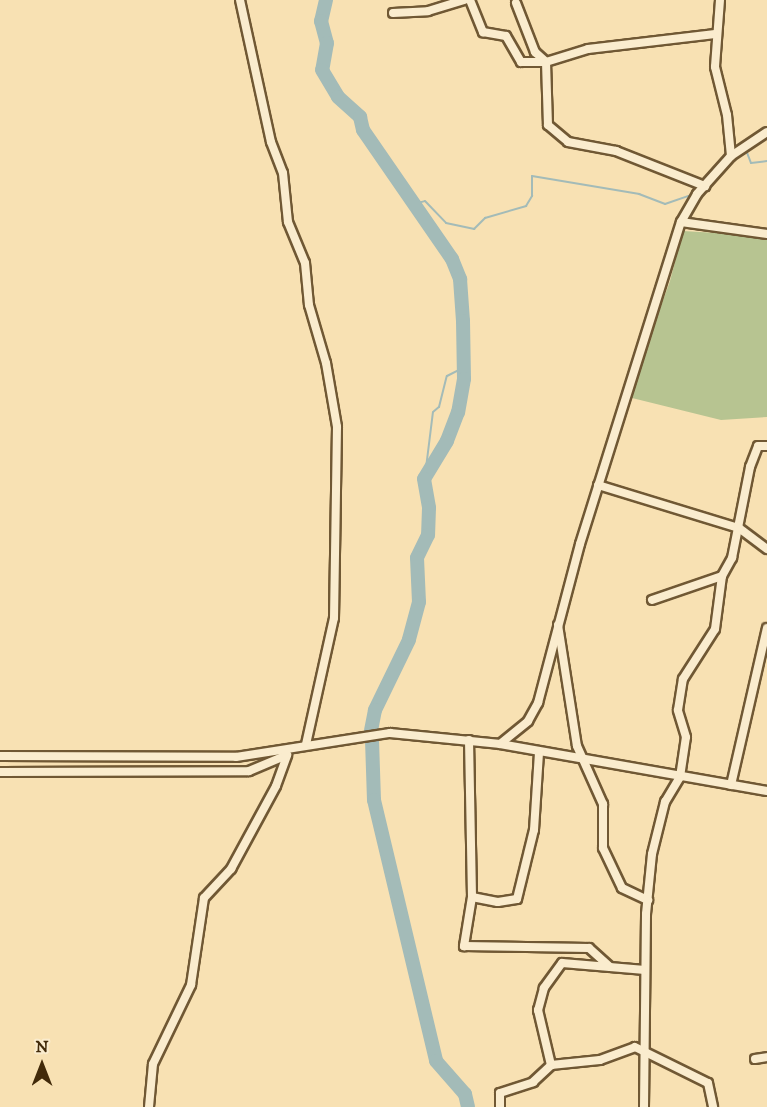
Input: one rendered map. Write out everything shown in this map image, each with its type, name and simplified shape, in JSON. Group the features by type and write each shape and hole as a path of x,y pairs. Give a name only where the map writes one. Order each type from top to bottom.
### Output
{"street":[{"path":"0,772 249,771 287,755 302,745 334,618 331,584 337,427 327,363 309,305 305,263 288,222 283,173 271,142 240,0"},
{"path":"720,0 715,34 715,67 728,116 731,156"},
{"path":"393,14 428,11 470,1 483,32 506,36 518,62 546,62 588,49 715,34"},
{"path":"516,3 535,52 546,62 548,125 568,142 616,151 705,186"},
{"path":"500,744 534,713 557,623 598,485 681,222 705,186 731,156 767,132"},
{"path":"681,222 767,234"},
{"path":"644,1107 648,900 658,823 680,777 686,737 678,710 683,679 715,629 722,576 739,528 750,467 758,446 767,446"},
{"path":"598,485 739,528 767,549"},
{"path":"652,600 722,576"},
{"path":"557,623 584,762 603,804 603,848 614,863 616,877 622,888 648,900"},
{"path":"731,785 767,628"},
{"path":"0,756 227,757 379,734 500,744 584,762 767,791"},
{"path":"469,740 472,897 464,946 589,948 610,967"},
{"path":"472,897 498,902 517,899 534,830 539,752"},
{"path":"149,1107 153,1064 191,985 204,898 231,869 276,786 287,755"},
{"path":"551,1065 538,1010 544,988 564,962 645,970"},
{"path":"500,1107 500,1093 533,1082 551,1065 600,1060 628,1046 644,1050 708,1083 713,1107"},
{"path":"755,1059 767,1057"}],"green space":[{"path":"683,231 767,236 767,417 721,420 628,397 670,281"}],"waterway":[{"path":"326,0 321,21 327,43 322,70 338,97 360,117 363,130 452,259 460,279 463,321 464,379 458,412 447,441 424,479 429,508 428,535 417,558 419,602 409,640 375,710 371,731"},
{"path":"746,150 751,163 767,161"},
{"path":"704,192 738,156"},
{"path":"414,204 425,201 446,223 474,229 485,218 526,206 532,196 532,176 639,194 665,204 694,194"},
{"path":"425,476 433,412 439,407 447,376 463,368"},
{"path":"372,740 374,800 436,1061 465,1094 468,1107"}]}
